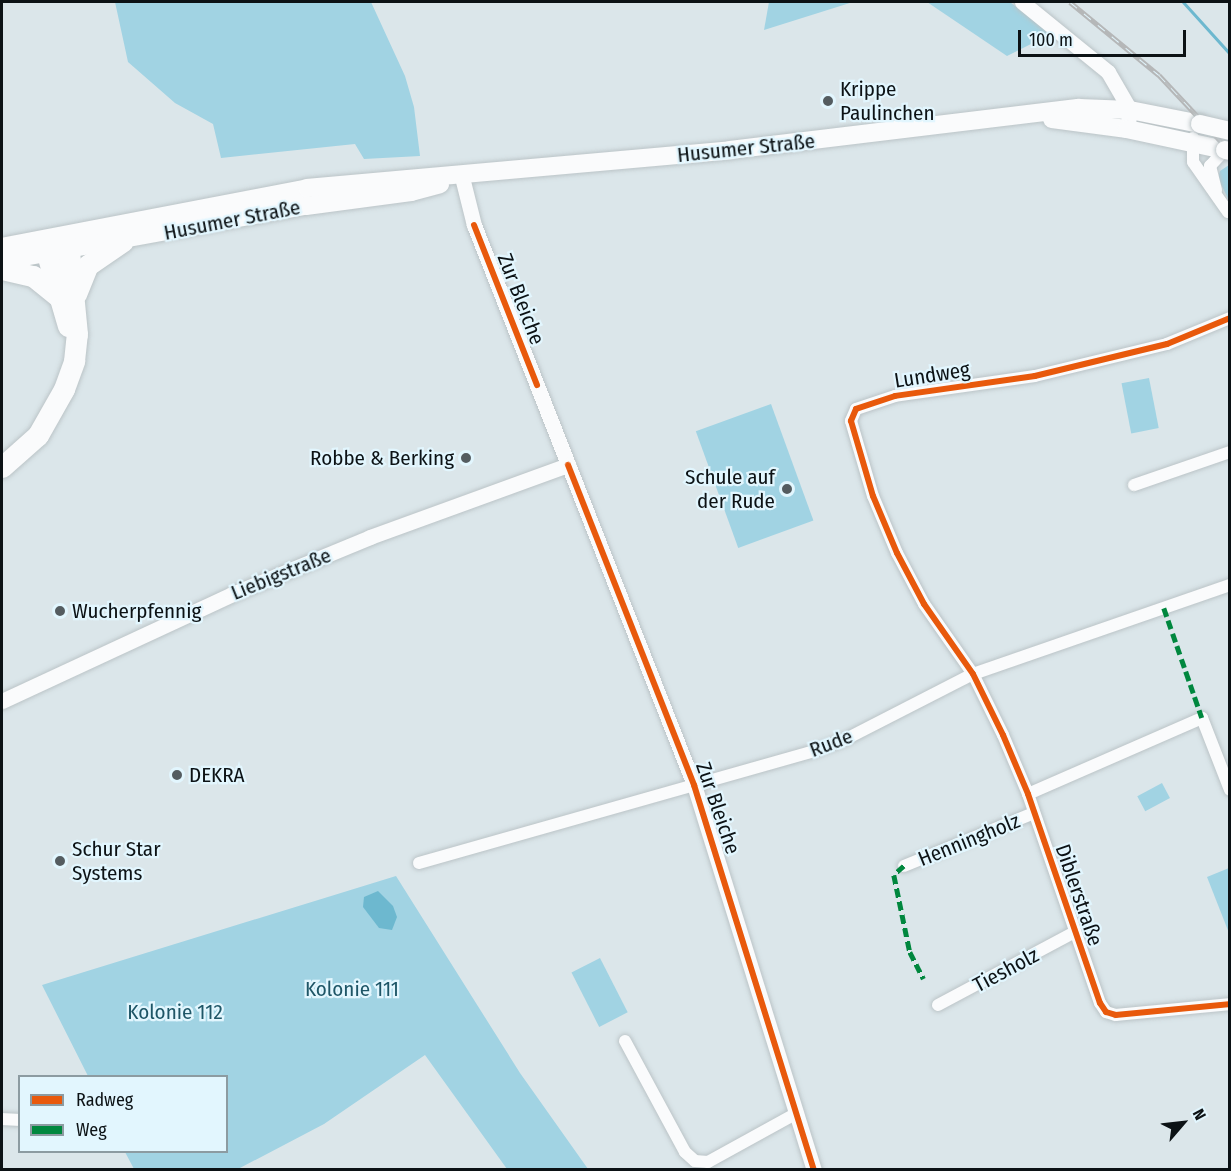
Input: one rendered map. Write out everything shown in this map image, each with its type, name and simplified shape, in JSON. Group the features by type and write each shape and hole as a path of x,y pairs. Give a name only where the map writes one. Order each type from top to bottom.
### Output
{"highway":[{"path":"68,298 88,265 123,241"},
{"path":"2,467 38,435 64,389 74,361 68,298 58,248"},
{"path":"2,269 42,281 68,298"}],"main road":[{"name":"Husumer Straße","path":"2,261 295,190 407,178 462,177 1029,117 1079,108 1128,119 1200,124 1230,131"},
{"name":"Husumer Straße","path":"1128,119 1190,144 1227,150"},
{"name":"Husumer Straße","path":"2,247 58,248 123,241 306,206 411,192 462,177"}],"street":[{"path":"1022,2 1108,72 1128,119"},
{"path":"1200,124 1190,144 1193,162 1229,214"},
{"path":"1227,150 1213,159 1211,177 1229,214"},
{"name":"Zur Bleiche","path":"462,177 474,225 694,785 814,1170"},
{"name":"Lundweg","path":"973,674 924,604 897,553 873,496 851,414 895,396 1035,376 1156,347 1230,318"},
{"path":"1134,485 1230,452"},
{"name":"Liebigstraße","path":"2,701 232,594 370,537 568,465"},
{"name":"Rude","path":"419,863 844,740 973,674 1039,649 1230,585"},
{"name":"Diblerstraße","path":"973,674 1028,794 1074,933 1106,1012 1116,1015 1230,1004"},
{"path":"1028,794 1202,718 1230,790"},
{"name":"Henningholz","path":"904,867 1034,813"},
{"name":"Tiesholz","path":"938,1005 1074,933"},
{"path":"625,1041 685,1152 695,1161 708,1162 797,1113"},
{"path":"2,1119 18,1120"}],"green space":[{"path":"115,2 371,2 405,76 414,107 420,156 364,159 355,144 221,158 213,124 175,103 128,62"},
{"path":"769,2 853,2 764,30"},
{"path":"927,2 1010,2 1051,34 1007,56"},
{"path":"1229,165 1229,201 1218,178 1220,171"},
{"path":"1149,378 1159,428 1131,433 1122,383"},
{"path":"771,404 813,521 738,548 696,431"},
{"path":"1162,783 1170,798 1145,811 1137,796"},
{"path":"1229,868 1229,933 1207,877"},
{"path":"396,876 520,1073 588,1169 507,1169 425,1055 324,1124 238,1169 134,1169 126,1153 228,1153 228,1075 87,1075 42,985"},
{"path":"600,958 628,1012 599,1027 571,973"}],"shaded area":[{"path":"378,891 393,906 397,917 392,930 379,928 363,907 364,897"}],"waterway":[{"path":"1183,2 1230,54"}],"railway":[{"path":"1070,2 1159,75 1230,151"}],"marked path":[{"path":"1164,608 1202,718"},
{"path":"904,866 894,875 910,952 924,979"}],"cycle path":[{"path":"474,225 537,385"},
{"path":"1230,318 1167,344 1035,376 895,396 856,409 851,421 873,496 897,553 924,604 973,674 1003,735 1028,794 1100,1003 1106,1012 1116,1015 1230,1004"},
{"path":"568,465 694,785 814,1170"}],"place":[{"name":"Krippe Paulinchen","path":"828,101"},
{"name":"Robbe & Berking","path":"466,458"},
{"name":"Schule auf der Rude","path":"787,489"},
{"name":"Wucherpfennig","path":"60,611"},
{"name":"DEKRA","path":"177,775"},
{"name":"Schur Star Systems","path":"60,861"}],"park label":[{"name":"Kolonie 111","path":"352,989"},
{"name":"Kolonie 112","path":"175,1012"}]}
